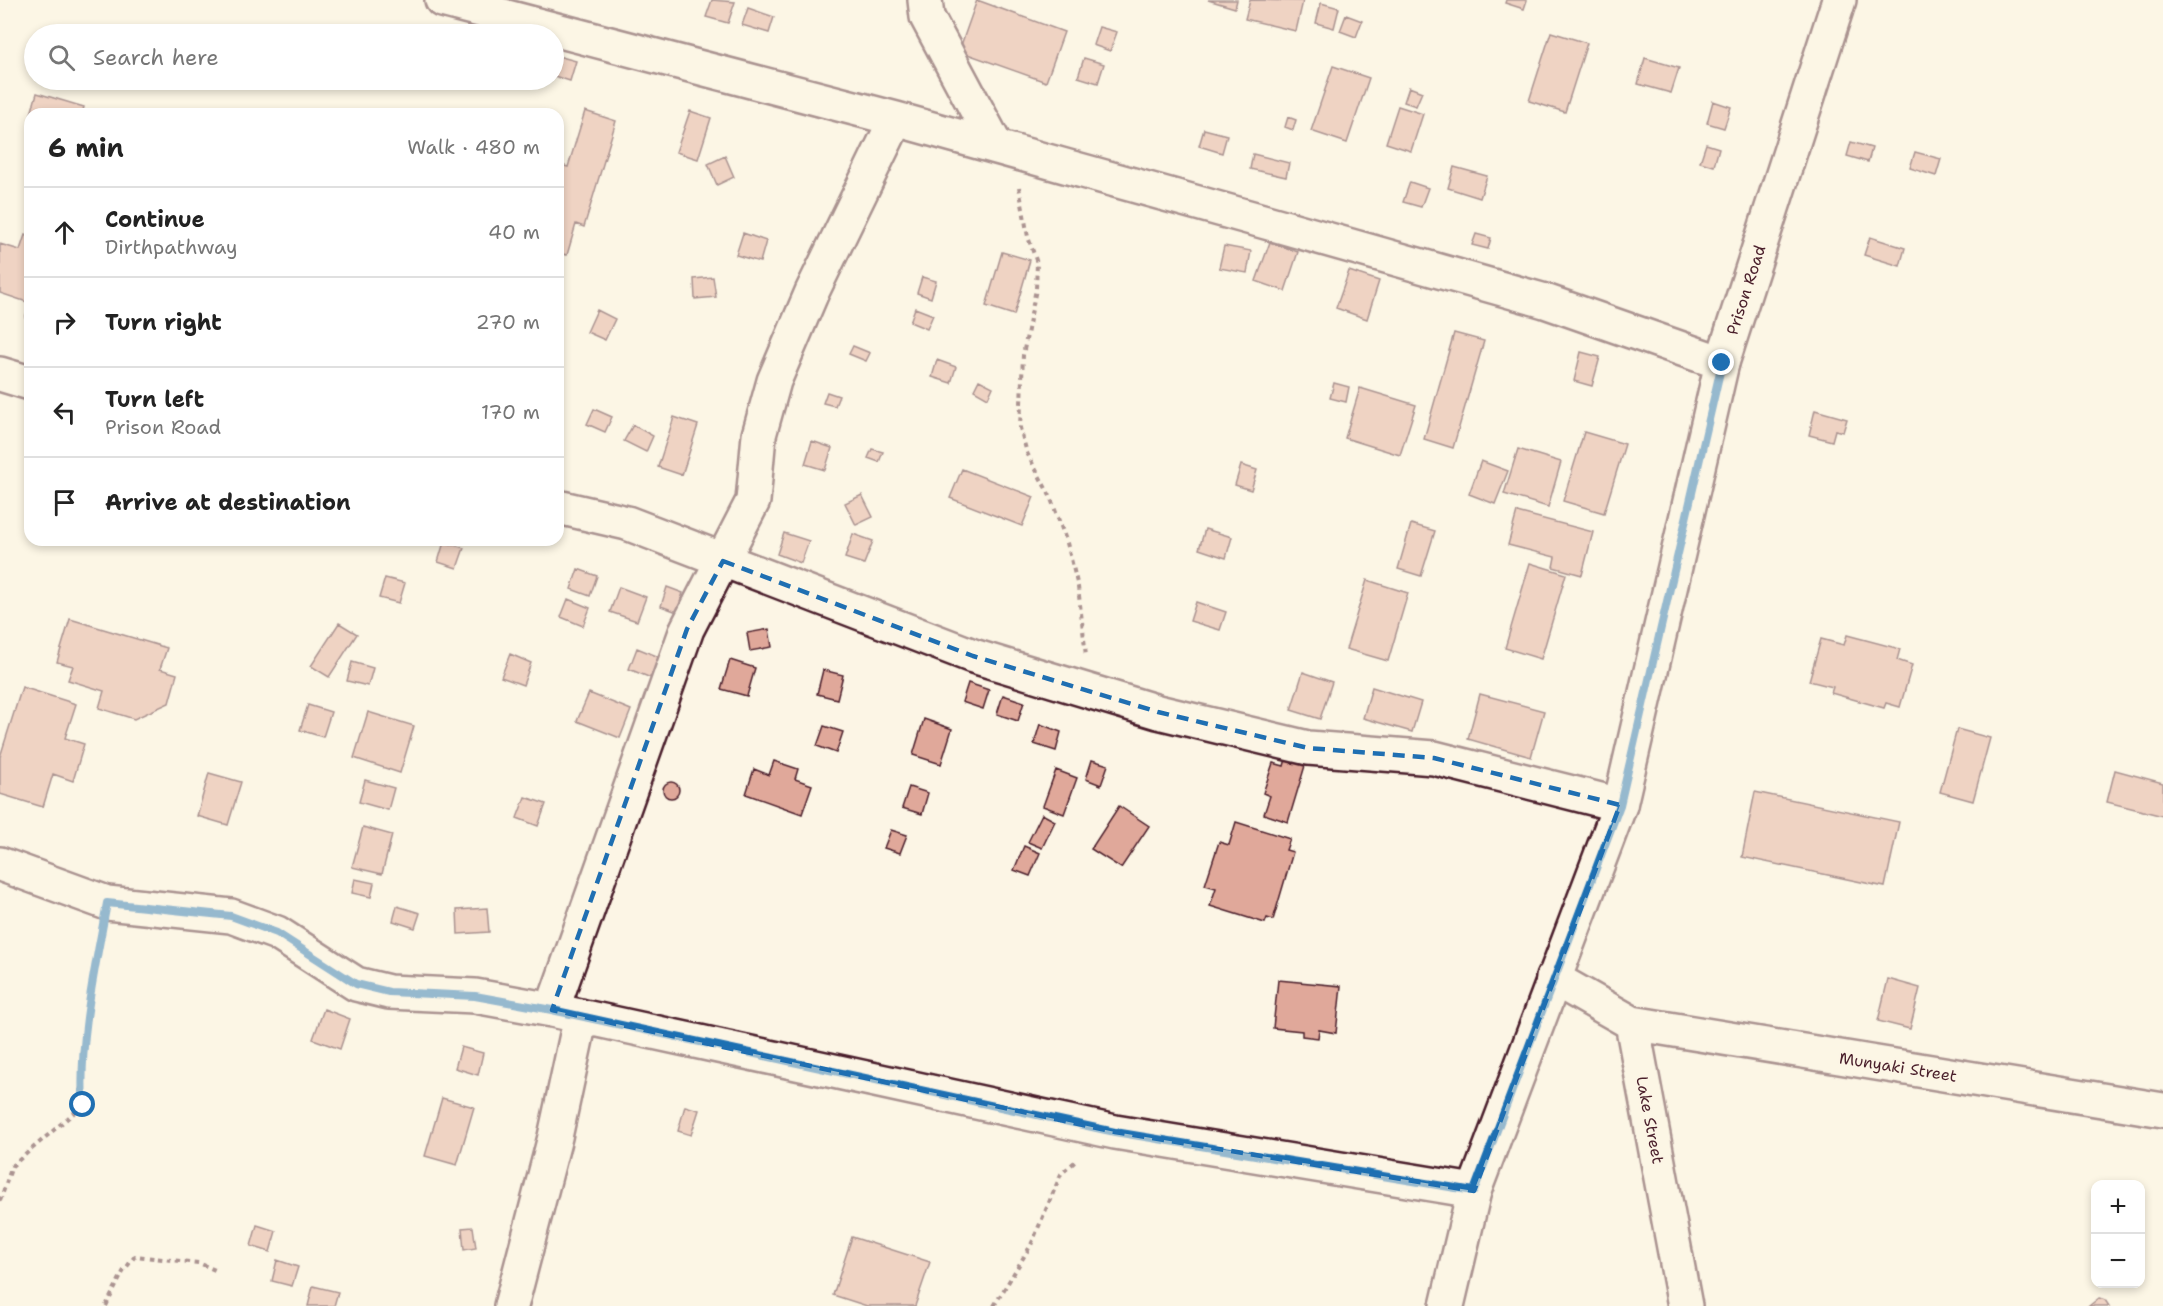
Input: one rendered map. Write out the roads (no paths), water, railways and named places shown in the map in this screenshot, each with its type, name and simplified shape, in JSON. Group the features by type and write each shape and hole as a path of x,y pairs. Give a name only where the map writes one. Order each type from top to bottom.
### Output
{"street":[{"path":"442,0 534,24"},
{"path":"925,0 927,17 1004,149"},
{"name":"Prison Road","path":"1447,1306 1474,1191 1620,805 1722,363 1839,0"},
{"path":"564,32 896,119 1545,301 1722,363"},
{"path":"512,1306 552,1148 566,1013 687,629 753,501 759,435 774,381 812,292 896,119"},
{"path":"0,374 24,381"},
{"path":"564,508 627,523 973,656 1158,712 1308,748 1434,758 1620,805"},
{"path":"0,864 107,903 231,916 277,933 356,984 389,992 475,996 566,1013 1109,1131 1474,1191"},
{"path":"1553,978 1632,1023"},
{"name":"Munyaki Street","path":"1632,1023 2163,1110"},
{"name":"Lake Street","path":"1632,1023 1685,1306"}]}
